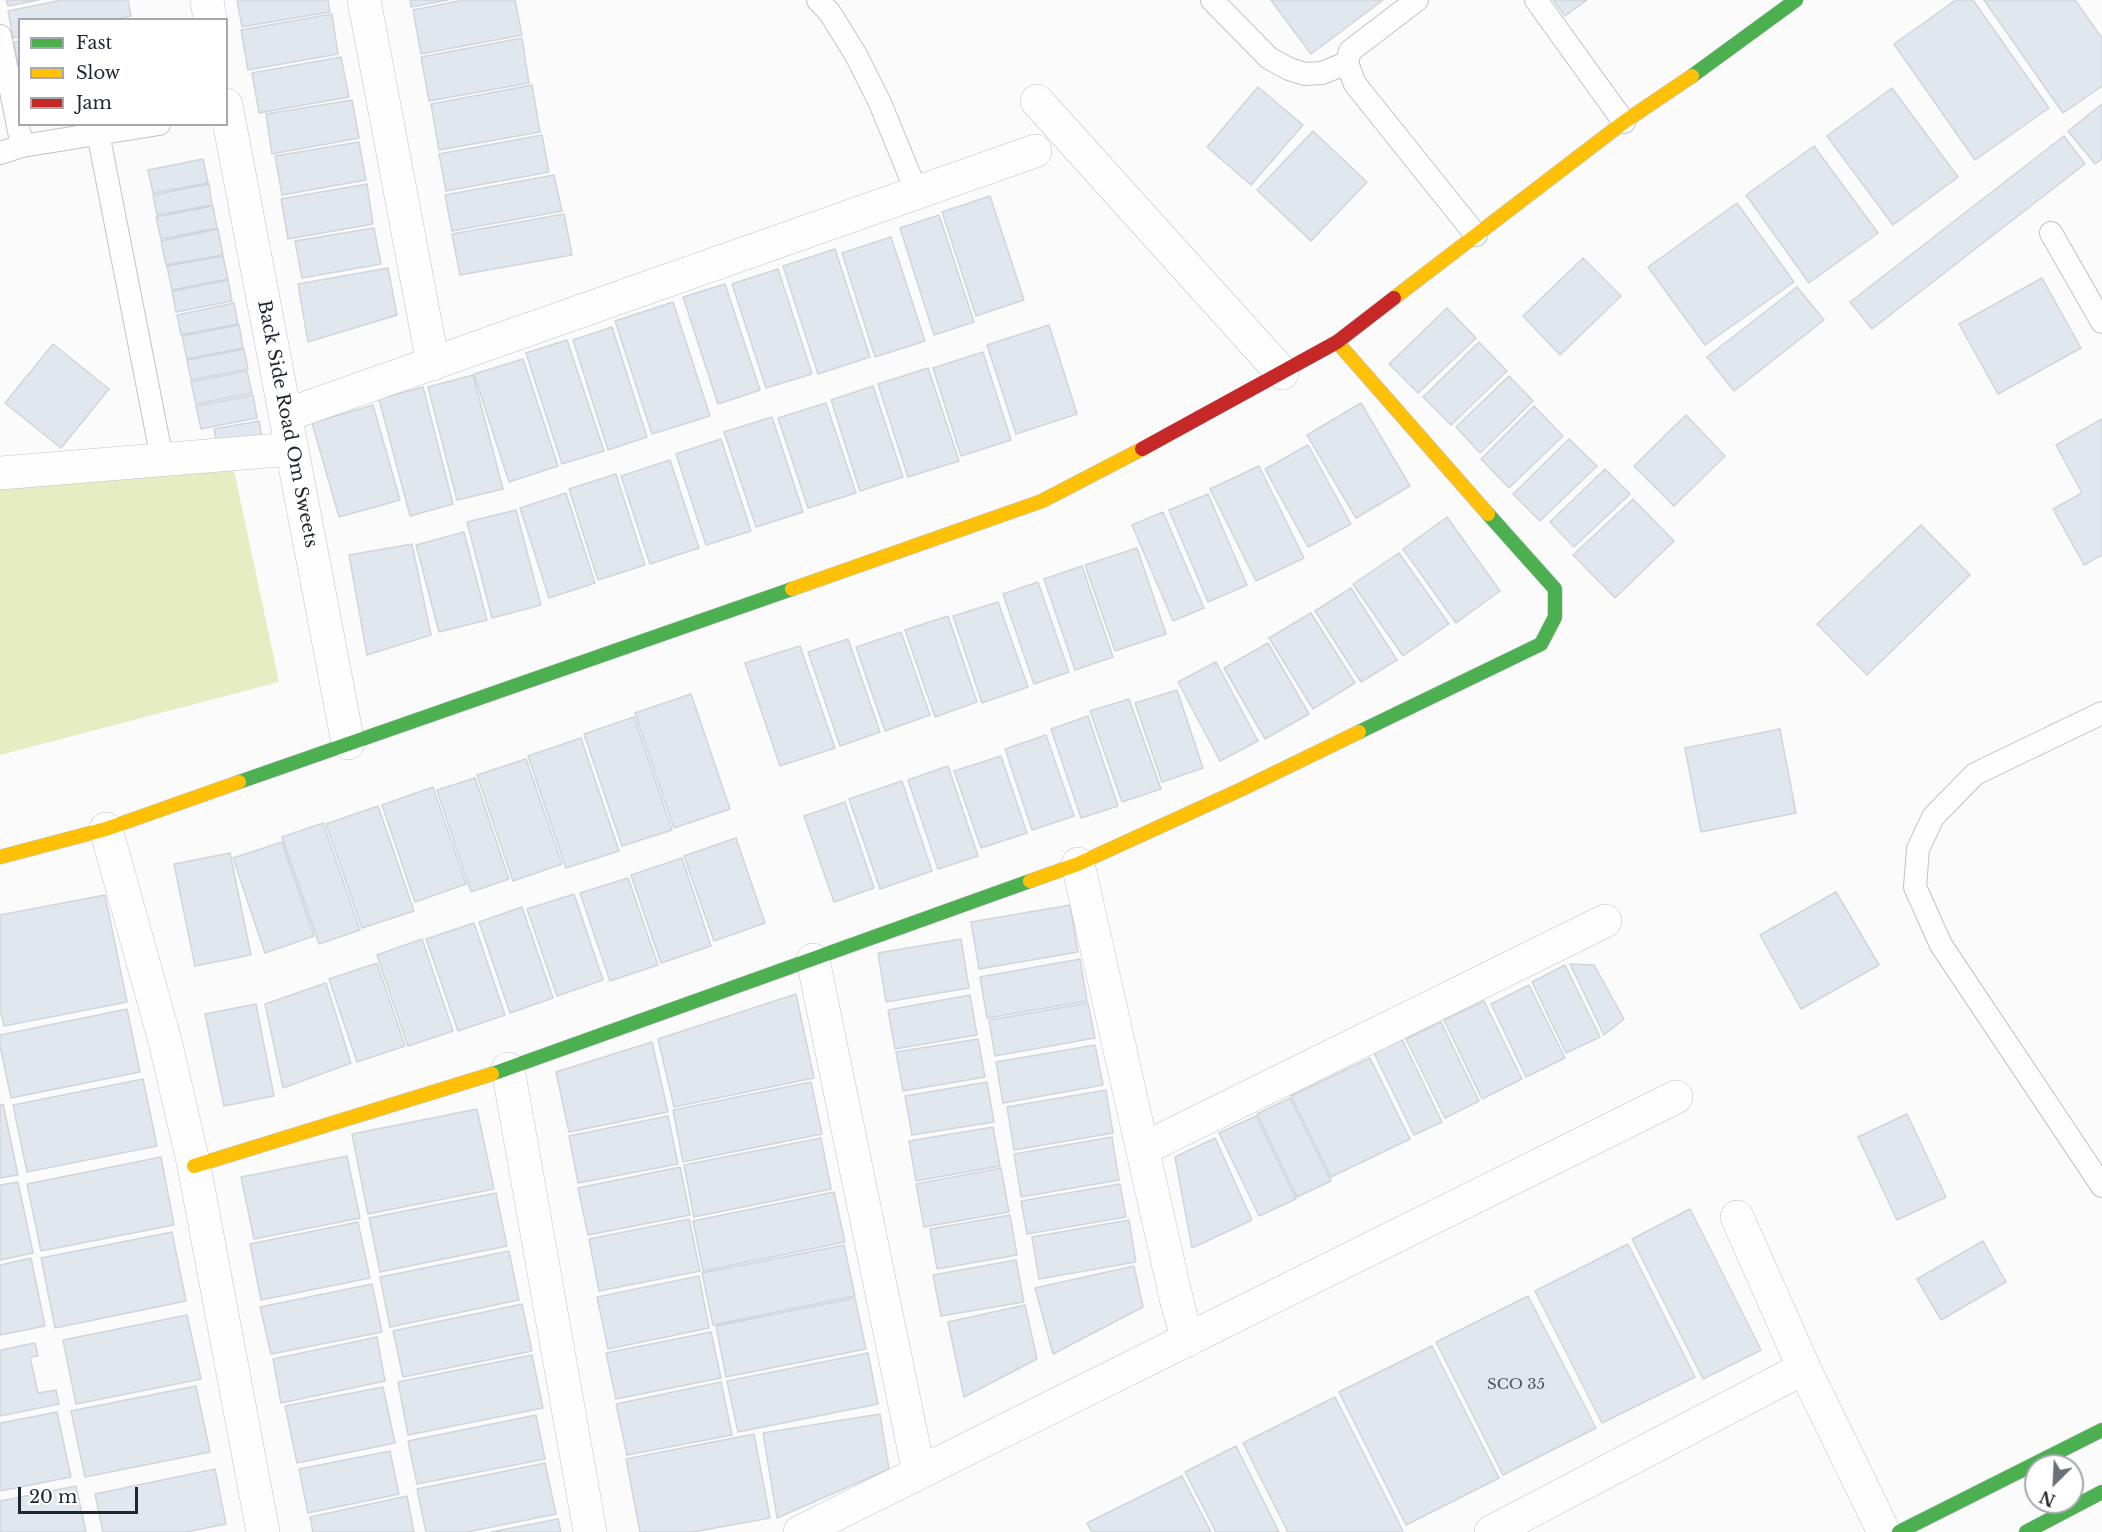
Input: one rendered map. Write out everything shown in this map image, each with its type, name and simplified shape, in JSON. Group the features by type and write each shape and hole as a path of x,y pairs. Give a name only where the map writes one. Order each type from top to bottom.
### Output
{"street":[{"path":"207,0 210,18"},
{"path":"364,0 433,364"},
{"path":"0,857 106,829 1042,501 1180,430 1337,342 1624,122 1707,66 1796,0"},
{"path":"1037,101 1282,373"},
{"name":"Back Side Road Om Sweets","path":"228,116 348,743"},
{"path":"286,415 1035,151"},
{"path":"194,1166 508,1069 1078,864 1242,789 1541,644 1555,617 1555,590 1337,342"},
{"path":"0,473 292,450"},
{"path":"106,829 165,1041 194,1166 263,1532"},
{"path":"1078,864 1177,1302 1188,1340"},
{"path":"1143,1149 1605,921"},
{"path":"813,960 919,1473"},
{"path":"508,1069 590,1532"},
{"path":"800,1532 1676,1097"},
{"path":"1737,1217 1804,1368 1884,1532"},
{"path":"1491,1532 1804,1368"},
{"path":"1899,1532 2102,1430"},
{"path":"2026,1532 2102,1492"}],"lane":[{"path":"818,0 830,13 856,55 880,103 917,193"},
{"path":"1212,0 1269,58 1289,69 1305,74 1322,73 1347,63"},
{"path":"1417,0 1350,51 1347,63 1355,84 1476,235"},
{"path":"1536,0 1624,122"},
{"path":"0,36 22,146"},
{"path":"0,153 22,146 145,126"},
{"path":"98,133 162,459"},
{"path":"2051,233 2102,322"},
{"path":"2102,713 1975,774 1933,817 1918,849 1915,887 1941,945 2102,1186"}],"green space":[{"path":"231,456 279,682 0,755 0,481"}],"building":[{"path":"6,0 39,0 8,6"},
{"path":"62,0 128,0 131,16 122,18 18,18 18,37 13,38 8,11"},
{"path":"237,0 328,0 330,12 242,27"},
{"path":"410,0 448,0 411,7"},
{"path":"464,0 515,0 522,35 421,54 413,10"},
{"path":"1271,0 1383,0 1311,54"},
{"path":"1553,0 1587,0 1565,16"},
{"path":"1956,0 1973,0 2049,108 1975,160 1894,44"},
{"path":"1984,0 2075,0 2102,38 2102,86 2063,113"},
{"path":"332,14 338,54 248,70 241,30"},
{"path":"522,38 529,83 429,101 421,57"},
{"path":"18,41 18,66 14,42"},
{"path":"341,57 349,97 259,113 252,73"},
{"path":"532,85 540,132 439,150 431,104"},
{"path":"1258,87 1303,125 1251,185 1207,147"},
{"path":"1892,88 1958,177 1893,225 1827,136"},
{"path":"352,100 359,138 272,154 266,114"},
{"path":"2102,104 2102,159 2095,164 2068,131"},
{"path":"1313,131 1367,182 1311,241 1257,190"},
{"path":"542,135 549,172 446,191 439,154"},
{"path":"2064,136 2085,164 1872,329 1850,302"},
{"path":"359,142 366,180 282,195 275,156"},
{"path":"1814,146 1878,233 1809,283 1746,195"},
{"path":"203,159 208,183 153,193 148,170"},
{"path":"554,175 562,211 452,231 445,195"},
{"path":"209,184 212,205 157,215 153,195"},
{"path":"367,184 373,224 288,239 281,199"},
{"path":"990,196 1024,300 976,316 942,212"},
{"path":"1737,203 1794,282 1705,345 1648,267"},
{"path":"213,206 217,228 161,239 156,217"},
{"path":"564,214 572,255 460,275 452,234"},
{"path":"939,215 974,322 934,335 900,228"},
{"path":"374,228 381,264 302,278 295,241"},
{"path":"218,229 223,255 166,265 161,241"},
{"path":"891,237 925,341 875,357 842,253"},
{"path":"835,249 870,357 818,374 783,266"},
{"path":"223,256 228,279 172,290 167,266"},
{"path":"1583,258 1621,296 1560,355 1523,316"},
{"path":"388,268 397,315 308,342 298,284"},
{"path":"778,269 812,374 766,388 732,284"},
{"path":"2042,278 2081,348 1998,394 1959,324"},
{"path":"228,280 232,301 176,312 172,291"},
{"path":"725,284 760,390 718,404 683,297"},
{"path":"1797,287 1824,320 1734,391 1707,357"},
{"path":"673,302 710,416 652,434 615,321"},
{"path":"234,303 238,324 181,335 177,315"},
{"path":"1447,308 1476,338 1418,393 1389,364"},
{"path":"239,325 243,348 187,359 182,336"},
{"path":"1049,325 1077,414 1016,434 987,345"},
{"path":"612,327 647,437 608,450 573,340"},
{"path":"567,340 604,451 562,464 526,353"},
{"path":"1479,342 1507,371 1451,425 1423,397"},
{"path":"53,344 109,389 61,448 5,403"},
{"path":"244,349 248,369 191,380 187,360"},
{"path":"983,352 1011,440 961,456 933,368"},
{"path":"523,359 558,466 509,482 474,374"},
{"path":"928,368 959,461 908,477 878,384"},
{"path":"247,371 252,393 196,404 191,382"},
{"path":"473,375 503,489 457,500 428,387"},
{"path":"1509,376 1533,401 1480,453 1456,427"},
{"path":"873,386 903,477 860,491 831,400"},
{"path":"423,387 453,504 410,516 379,399"},
{"path":"253,395 257,418 201,429 196,406"},
{"path":"826,403 856,493 808,508 778,418"},
{"path":"1361,403 1410,486 1356,518 1307,435"},
{"path":"373,405 400,500 339,517 312,423"},
{"path":"1534,406 1563,436 1509,488 1481,459"},
{"path":"1686,415 1725,456 1674,506 1634,466"},
{"path":"772,417 803,512 756,527 724,432"},
{"path":"2102,419 2102,555 2084,565 2053,509 2082,493 2056,445"},
{"path":"259,421 263,443 219,452 214,429"},
{"path":"721,439 751,531 706,545 676,454"},
{"path":"1569,439 1597,466 1540,521 1513,494"},
{"path":"1308,445 1351,524 1308,547 1265,469"},
{"path":"670,460 699,548 650,564 621,476"},
{"path":"1259,466 1304,558 1256,581 1210,489"},
{"path":"1605,469 1630,494 1574,547 1550,522"},
{"path":"616,474 645,565 598,580 569,489"},
{"path":"566,493 595,583 549,598 520,508"},
{"path":"1208,494 1247,585 1208,602 1169,510"},
{"path":"1633,499 1674,541 1615,598 1573,555"},
{"path":"516,510 541,605 492,618 467,522"},
{"path":"1163,512 1204,608 1173,621 1132,525"},
{"path":"1447,517 1500,591 1456,623 1403,549"},
{"path":"1921,525 1970,575 1867,675 1817,624"},
{"path":"464,532 487,620 439,632 416,545"},
{"path":"412,544 431,635 367,655 349,555"},
{"path":"1137,548 1166,634 1115,651 1085,565"},
{"path":"1399,553 1449,624 1403,656 1353,584"},
{"path":"1082,566 1113,657 1075,670 1044,579"},
{"path":"1038,582 1069,672 1034,684 1003,594"},
{"path":"1351,588 1397,660 1361,682 1315,611"},
{"path":"998,602 1028,687 982,703 953,616"},
{"path":"1311,613 1355,683 1313,709 1269,638"},
{"path":"948,616 977,702 935,717 905,630"},
{"path":"901,632 930,715 885,731 856,647"},
{"path":"848,639 880,732 840,746 808,652"},
{"path":"1268,643 1309,714 1265,739 1224,668"},
{"path":"800,646 835,748 780,766 745,663"},
{"path":"1216,662 1258,741 1220,761 1178,682"},
{"path":"1177,690 1203,768 1162,782 1135,703"},
{"path":"691,694 730,809 674,828 635,713"},
{"path":"1129,699 1161,789 1122,802 1090,711"},
{"path":"1088,716 1118,806 1081,818 1051,729"},
{"path":"634,717 672,830 622,846 584,734"},
{"path":"1780,729 1796,813 1701,832 1685,748"},
{"path":"1046,735 1074,816 1032,830 1005,749"},
{"path":"581,738 619,851 566,868 528,756"},
{"path":"1001,756 1027,833 981,848 954,771"},
{"path":"526,759 562,864 513,881 477,775"},
{"path":"948,766 978,856 938,869 908,780"},
{"path":"475,778 509,879 471,892 437,790"},
{"path":"902,781 932,871 880,889 849,799"},
{"path":"433,787 466,884 415,902 382,805"},
{"path":"845,802 874,888 834,902 804,816"},
{"path":"378,806 414,911 362,928 326,824"},
{"path":"323,823 360,930 319,944 282,837"},
{"path":"736,838 765,923 714,941 684,856"},
{"path":"282,842 314,936 265,953 233,858"},
{"path":"230,853 251,955 195,966 174,864"},
{"path":"682,858 711,946 661,963 631,875"},
{"path":"628,878 658,965 610,981 580,893"},
{"path":"1836,892 1879,965 1801,1009 1760,935"},
{"path":"574,894 603,980 557,996 527,909"},
{"path":"105,895 127,1002 4,1026 0,1009 0,915"},
{"path":"1070,905 1078,952 979,969 971,922"},
{"path":"522,907 553,998 510,1013 479,922"},
{"path":"474,923 505,1015 458,1031 426,939"},
{"path":"422,939 453,1031 408,1046 377,955"},
{"path":"961,939 969,988 886,1002 878,953"},
{"path":"1080,959 1087,1001 987,1018 980,977"},
{"path":"377,963 405,1046 357,1062 329,979"},
{"path":"1570,964 1594,965 1624,1019 1604,1035"},
{"path":"1565,965 1600,1037 1566,1053 1532,982"},
{"path":"326,983 351,1063 283,1088 265,1004"},
{"path":"1529,985 1565,1058 1526,1077 1491,1004"},
{"path":"796,994 814,1078 674,1107 658,1039"},
{"path":"970,995 977,1035 895,1049 888,1010"},
{"path":"1484,1001 1522,1079 1482,1099 1444,1020"},
{"path":"1088,1003 1095,1038 995,1056 989,1020"},
{"path":"256,1004 274,1096 224,1106 205,1014"},
{"path":"127,1009 140,1072 11,1098 0,1046 0,1035"},
{"path":"1441,1022 1479,1101 1445,1118 1406,1039"},
{"path":"1401,1037 1442,1122 1414,1135 1373,1051"},
{"path":"978,1039 985,1077 903,1091 896,1052"},
{"path":"652,1042 668,1112 569,1132 556,1072"},
{"path":"1095,1045 1103,1085 1003,1103 996,1062"},
{"path":"1370,1058 1410,1139 1331,1177 1291,1096"},
{"path":"143,1079 157,1146 27,1172 13,1105"},
{"path":"811,1082 822,1134 683,1162 673,1110"},
{"path":"987,1082 994,1122 912,1135 905,1096"},
{"path":"1106,1090 1113,1133 1014,1150 1007,1107"},
{"path":"1290,1098 1331,1181 1297,1197 1257,1114"},
{"path":"3,1104 18,1175 0,1178 0,1105"},
{"path":"477,1109 494,1189 368,1214 352,1134"},
{"path":"1907,1114 1946,1197 1897,1220 1858,1137"},
{"path":"668,1116 678,1164 578,1183 569,1136"},
{"path":"1256,1116 1296,1199 1259,1216 1219,1133"},
{"path":"993,1127 1000,1166 916,1181 909,1141"},
{"path":"1112,1137 1119,1180 1021,1197 1014,1154"},
{"path":"821,1138 831,1189 694,1217 684,1165"},
{"path":"1215,1138 1252,1220 1192,1248 1175,1157"},
{"path":"347,1156 360,1218 254,1239 241,1177"},
{"path":"161,1157 174,1225 41,1251 27,1184"},
{"path":"680,1167 690,1215 588,1235 578,1188"},
{"path":"1001,1168 1009,1212 924,1227 916,1184"},
{"path":"18,1182 33,1253 0,1260 0,1185"},
{"path":"1120,1184 1126,1217 1027,1234 1021,1201"},
{"path":"834,1192 845,1242 703,1271 693,1221"},
{"path":"496,1193 507,1246 380,1272 369,1218"},
{"path":"1690,1209 1761,1350 1703,1379 1632,1239"},
{"path":"1010,1215 1017,1255 937,1269 930,1229"},
{"path":"689,1219 700,1271 599,1291 589,1239"},
{"path":"1129,1220 1136,1262 1039,1279 1032,1237"},
{"path":"358,1222 370,1278 261,1300 250,1244"},
{"path":"172,1232 186,1301 55,1328 41,1258"},
{"path":"1983,1241 2006,1282 1941,1320 1917,1279"},
{"path":"1628,1244 1695,1377 1602,1423 1535,1291"},
{"path":"844,1245 855,1296 713,1325 702,1273"},
{"path":"509,1251 519,1300 390,1327 380,1277"},
{"path":"31,1258 45,1326 0,1335 0,1265"},
{"path":"1016,1260 1024,1302 941,1316 933,1275"},
{"path":"1134,1266 1143,1307 1053,1354 1035,1288"},
{"path":"699,1276 709,1328 608,1349 597,1297"},
{"path":"372,1284 382,1332 271,1354 260,1307"},
{"path":"1528,1296 1596,1428 1503,1475 1436,1342"},
{"path":"855,1298 866,1349 726,1377 716,1326"},
{"path":"522,1304 532,1351 403,1377 393,1331"},
{"path":"1025,1305 1037,1359 964,1397 948,1322"},
{"path":"187,1315 201,1379 76,1404 63,1340"},
{"path":"711,1332 721,1378 616,1399 606,1353"},
{"path":"377,1337 385,1381 281,1403 273,1359"},
{"path":"35,1343 38,1356 30,1357 38,1393 56,1390 59,1404 0,1416 0,1350"},
{"path":"1432,1346 1499,1478 1406,1525 1339,1392"},
{"path":"868,1353 878,1404 738,1432 727,1381"},
{"path":"532,1355 543,1408 408,1435 398,1382"},
{"path":"721,1382 732,1435 627,1455 616,1404"},
{"path":"196,1386 210,1452 85,1477 71,1411"},
{"path":"383,1387 395,1443 297,1463 285,1406"},
{"path":"1335,1397 1403,1531 1401,1532 1288,1532 1243,1443"},
{"path":"57,1412 71,1477 0,1491 0,1423"},
{"path":"880,1414 889,1469 777,1518 763,1433"},
{"path":"536,1415 545,1459 417,1484 408,1441"},
{"path":"754,1434 770,1518 693,1532 640,1532 626,1459"},
{"path":"1236,1446 1279,1532 1216,1532 1185,1472"},
{"path":"390,1451 399,1494 308,1513 299,1469"},
{"path":"545,1463 556,1514 467,1532 426,1532 417,1489"},
{"path":"215,1469 226,1524 186,1532 103,1532 95,1494"},
{"path":"1182,1476 1211,1532 1092,1532 1087,1523"},
{"path":"76,1486 86,1532 0,1532 0,1501"},
{"path":"407,1496 414,1532 313,1532 310,1517"},
{"path":"558,1519 561,1532 491,1532"}],"traffic: fast":[{"path":"1692,76 1796,0"},
{"path":"1359,732 1541,644 1555,617 1555,589 1488,514"},
{"path":"239,782 792,589"},
{"path":"492,1074 1030,881"},
{"path":"1899,1532 2102,1430"},
{"path":"2026,1532 2102,1492"}],"traffic: slow":[{"path":"1394,298 1624,122 1692,76"},
{"path":"1337,342 1488,514"},
{"path":"792,589 1042,501 1142,449"},
{"path":"1030,881 1078,864 1242,789 1359,732"},
{"path":"0,857 106,829 239,782"},
{"path":"194,1166 492,1074"}],"traffic: jam":[{"path":"1142,449 1337,342 1394,298"}]}
